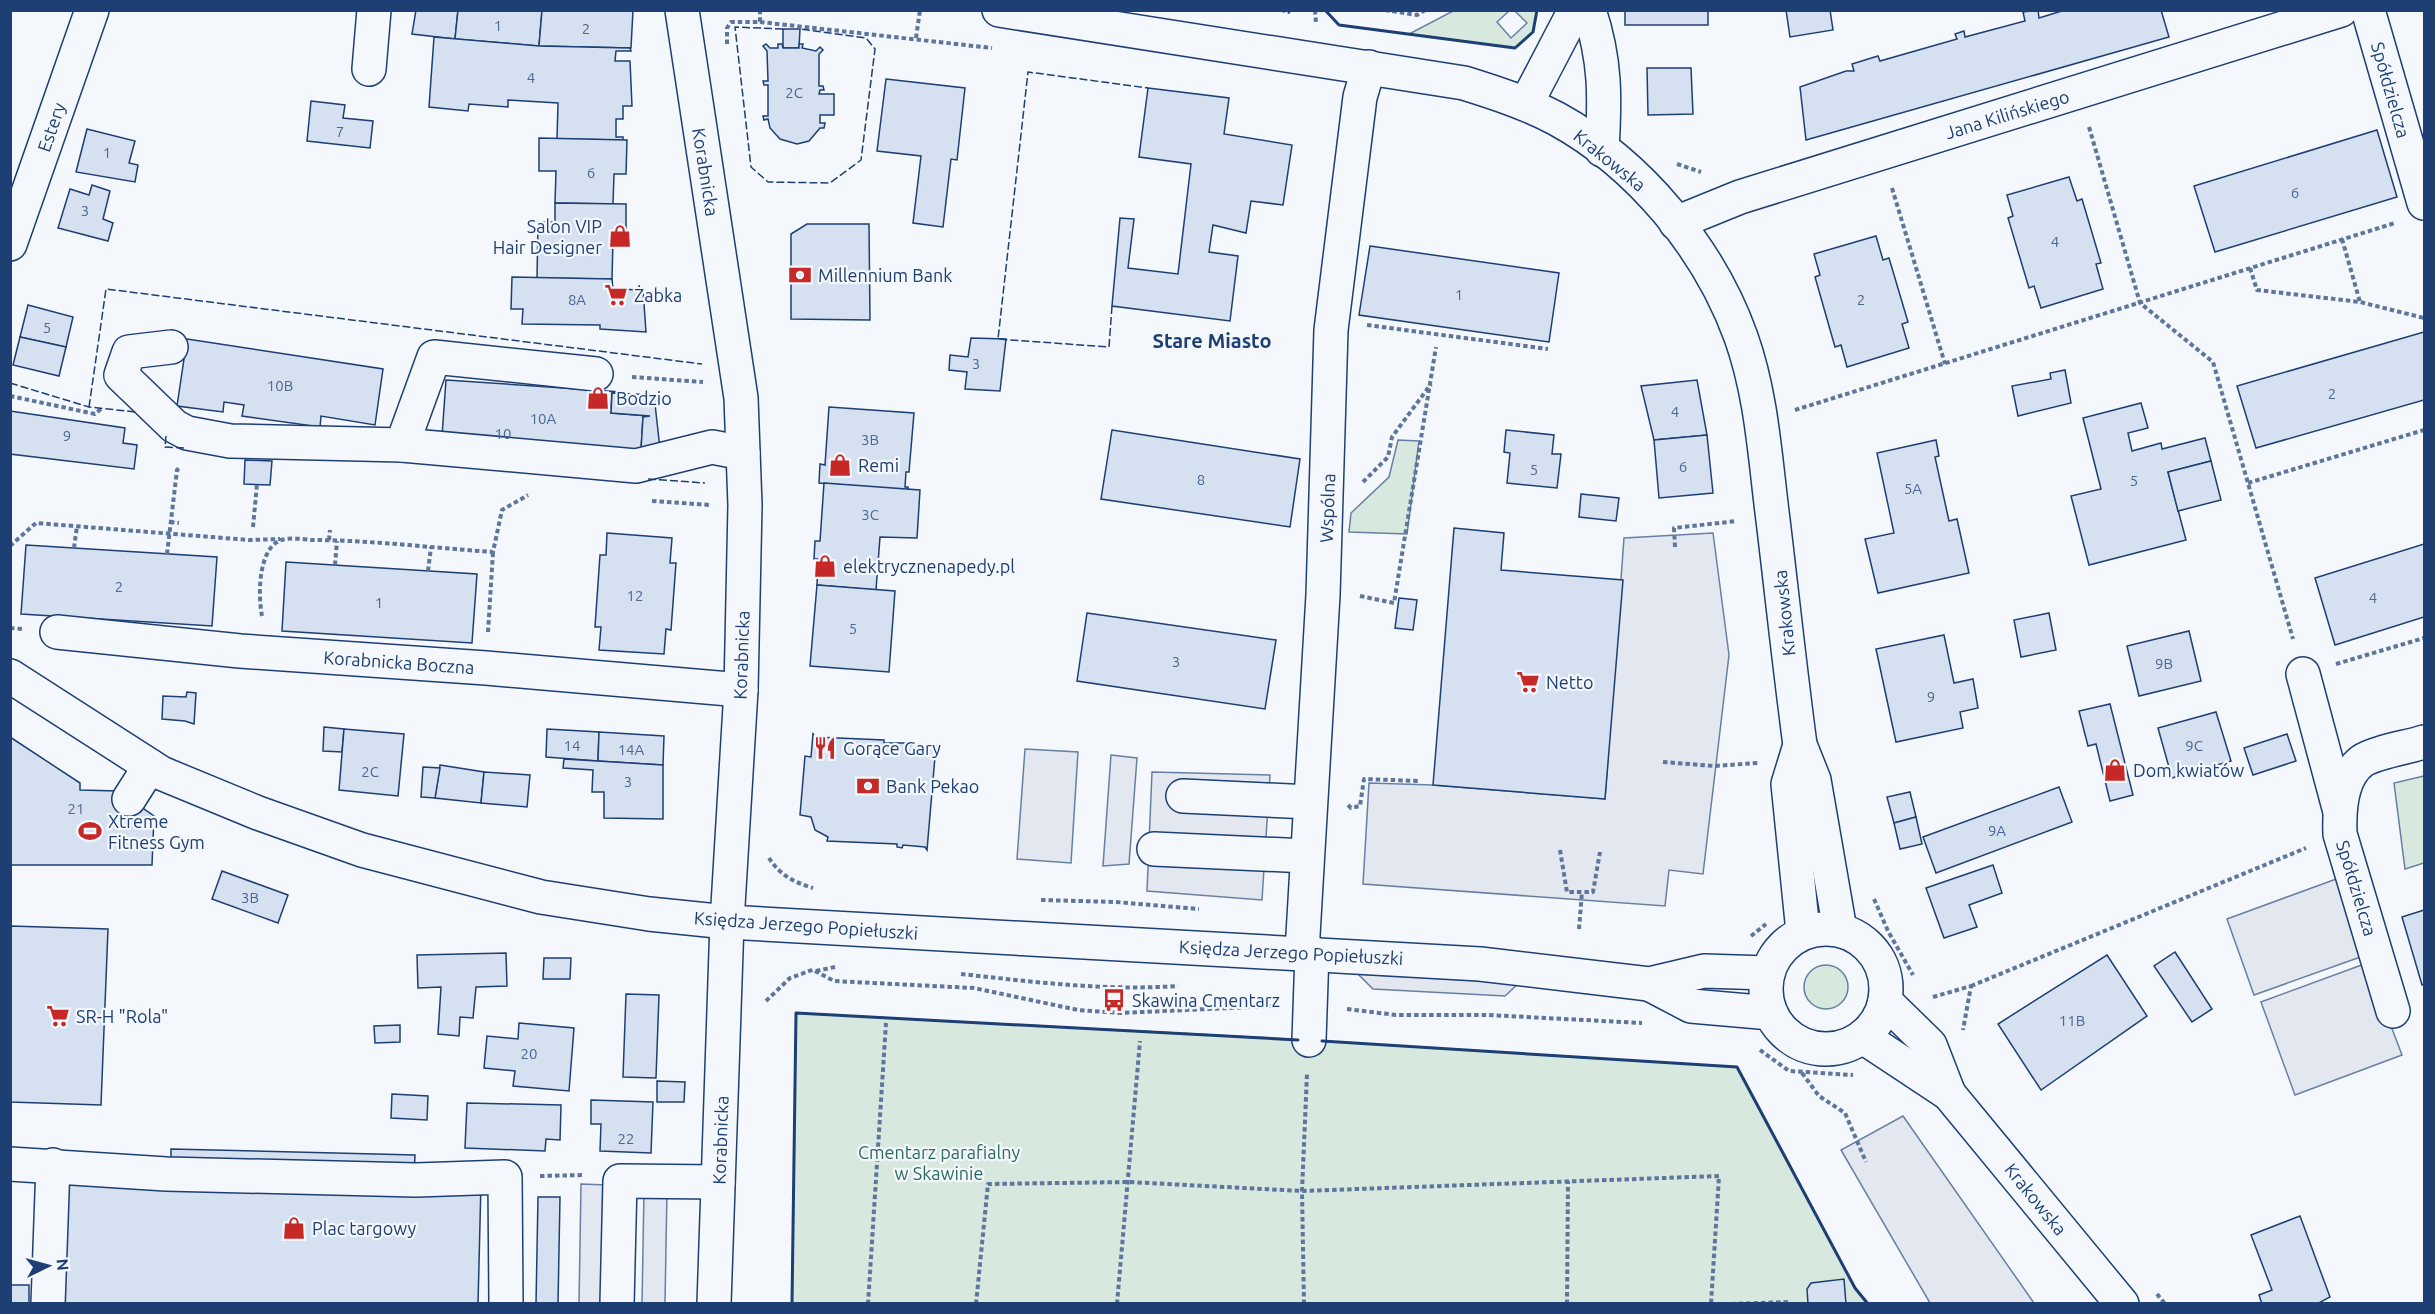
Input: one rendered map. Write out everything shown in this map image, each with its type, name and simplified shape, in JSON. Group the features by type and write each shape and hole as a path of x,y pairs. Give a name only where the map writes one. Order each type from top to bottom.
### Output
{"street":[{"name":"Estery","path":"10,244 92,10"},
{"path":"369,69 374,10"},
{"name":"Korabnicka","path":"682,10 741,398 745,505 741,690 727,922 714,1304"},
{"name":"Krakowska","path":"999,10 1464,83 1526,104 1582,135 1651,194 1696,249 1727,303 1741,336 1757,395 1800,745 1814,780 1840,930"},
{"path":"1526,104 1575,10"},
{"path":"1589,10 1606,87 1602,150"},
{"name":"Jana Kilińskiego","path":"1676,222 1740,196 2341,10"},
{"name":"Spółdzielcza","path":"2368,10 2414,212"},
{"name":"Wspólna","path":"1309,1040 1307,856 1326,540 1331,330 1360,98 1369,67"},
{"path":"171,348 129,352 121,375 174,426 187,434 230,441 402,445 636,466 712,447 743,453"},
{"path":"402,445 434,357 596,374"},
{"name":"Korabnicka Boczna","path":"57,632 240,651 486,668 741,690"},
{"name":"Spółdzielcza","path":"2303,674 2339,821 2393,1011"},
{"name":"Księdza Jerzego Popiełuszki","path":"10,676 150,766 258,813 362,850 541,897 649,914 727,922 1480,964 1649,984 1704,972 1768,973"},
{"path":"2339,821 2349,777 2363,761 2424,742"},
{"name":"Krakowska","path":"1800,745 1788,784 1803,932"},
{"path":"129,799 150,766"},
{"path":"1183,796 1310,802"},
{"path":"1154,849 1307,856"},
{"path":"1821,928 1840,930 1857,937 1872,949 1881,964 1886,982 1885,1000 1881,1014 1863,1037 1846,1046 1829,1049 1810,1047 1794,1040 1780,1028 1771,1013 1766,993 1768,973 1776,956 1787,942 1803,932 1821,928"},
{"name":"Księdza Jerzego Popiełuszki","path":"1649,984 1691,1006 1771,1013"},
{"name":"Krakowska","path":"1885,1000 1930,1045 1950,1094 2122,1304"},
{"name":"Krakowska","path":"1863,1037 1950,1094"},
{"path":"10,1164 166,1174 416,1180 505,1178 506,1304"},
{"path":"48,1304 53,1165"},
{"path":"617,1304 620,1181 718,1182"}],"path":[{"path":"728,55 727,28 730,22 760,22 760,10"},
{"path":"916,38 920,10"},
{"path":"1385,10 1417,15 1425,10"},
{"path":"2078,92 2140,303 2212,362 2303,674 2424,638"},
{"path":"1891,184 1945,364"},
{"path":"1791,412 2342,239 2414,212"},
{"path":"2342,239 2360,302"},
{"path":"2250,268 2257,290 2360,302 2424,318"},
{"path":"1360,322 1548,349"},
{"path":"1350,594 1396,603 1436,347"},
{"path":"596,374 708,382"},
{"path":"1358,488 1388,457 1392,437 1431,383"},
{"path":"10,396 95,414 118,398 145,400"},
{"path":"2248,483 2424,430"},
{"path":"167,554 177,470 185,463 187,434"},
{"path":"254,527 257,484"},
{"path":"486,668 493,552 502,510 527,494"},
{"path":"1675,547 1674,528 1741,520"},
{"path":"170,522 179,523"},
{"path":"10,546 36,523 493,552"},
{"path":"74,548 76,526"},
{"path":"329,540 330,530"},
{"path":"264,625 260,606 265,558 270,547 281,539"},
{"path":"335,565 337,541"},
{"path":"428,571 431,547"},
{"path":"1663,762 1714,766 1760,763"},
{"path":"1343,802 1351,808 1360,806 1363,800 1364,779 1419,781"},
{"path":"1926,999 1971,986 2339,821"},
{"path":"1560,850 1567,892 1593,892 1600,852"},
{"path":"1870,889 1888,931 1916,980"},
{"path":"1579,929 1581,892"},
{"path":"1747,939 1771,920"},
{"path":"815,971 817,961"},
{"path":"766,1001 790,978 836,966"},
{"path":"815,971 834,981 974,988 1078,1010 1120,1013 1246,1006 1310,1006 1396,1015 1488,1015 1600,1023 1651,1023"},
{"path":"957,974 1047,985 1147,988 1182,986"},
{"path":"1963,1033 1971,986"},
{"path":"868,1304 886,1023"},
{"path":"1304,1304 1302,1191 1309,1040"},
{"path":"1117,1304 1140,1041"},
{"path":"1756,1046 1789,1071 1855,1075"},
{"path":"1801,1072 1819,1096 1845,1113 1866,1162"},
{"path":"976,1304 988,1184 1129,1182 1302,1191 1719,1176 1710,1304"},
{"path":"1567,1304 1568,1181"},
{"path":"2150,1286 2165,1304"},
{"path":"1731,1304 1788,1302"}],"green space":[{"path":"1453,11 1509,11 1497,22 1511,38 1527,23 1515,11 1537,11 1533,32 1515,48 1409,34"},
{"path":"1398,440 1419,441 1407,534 1349,532 1351,513 1389,477"},
{"path":"2424,776 2424,863 2405,869 2394,783"},
{"path":"1826,965 1841,972 1848,987 1841,1002 1826,1009 1811,1002 1804,987 1811,972"},
{"name":"Cmentarz parafialny w Skawinie","path":"796,1013 1289,1039 1737,1067 1855,1288 1868,1303 792,1304"}],"shaded area":[{"path":"1713,533 1729,655 1703,874 1669,870 1665,906 1363,884 1369,783 1433,785 1605,799 1624,538"},
{"path":"1025,749 1078,752 1071,863 1017,859"},
{"path":"1111,755 1137,758 1129,864 1103,866"},
{"path":"1152,772 1270,775 1262,900 1147,891"},
{"path":"2339,878 2366,955 2254,995 2227,919"},
{"path":"2367,963 2402,1055 2295,1095 2261,1002"},
{"path":"1358,974 1519,983 1505,996 1373,989"},
{"path":"1903,1116 2034,1303 1930,1303 1841,1150"},
{"path":"581,1184 607,1185 604,1303 579,1304"},
{"path":"644,1191 667,1191 665,1303 642,1304"}],"building":[{"path":"416,10 458,10 455,39 412,34"},
{"path":"458,10 542,10 539,46 455,39"},
{"path":"542,10 633,10 631,48 539,46"},
{"path":"1625,10 1708,10 1708,25 1625,25"},
{"path":"1786,10 1830,10 1833,30 1790,37"},
{"path":"2038,10 2039,18 2065,10 2161,10 2169,37 1806,140 1800,87 1846,71 1854,71 1852,64 1878,56 1880,61 1957,39 1955,34 1964,31 1965,37 2025,21 2023,12"},
{"path":"783,29 800,29 799,48 783,48"},
{"path":"434,37 539,46 630,48 631,51 616,51 615,61 630,61 632,106 623,106 623,119 616,119 616,137 623,137 623,140 557,139 558,103 508,100 508,107 469,104 468,111 429,107"},
{"path":"766,44 770,48 778,48 778,44 782,44 783,48 799,48 799,44 803,44 802,48 816,51 820,47 823,50 819,54 819,86 823,86 824,90 820,90 819,94 834,94 834,115 820,115 820,123 825,123 824,128 820,128 809,141 797,144 780,139 770,128 768,119 764,120 763,116 768,116 768,85 764,85 763,81 768,81 767,51 763,46"},
{"path":"1647,68 1691,68 1693,114 1648,115"},
{"path":"886,79 965,88 957,160 951,159 943,227 913,223 921,156 877,151"},
{"path":"1148,88 1229,98 1224,134 1292,145 1283,205 1251,201 1246,233 1213,225 1209,252 1238,256 1230,321 1112,306 1120,218 1134,219 1128,268 1178,274 1191,164 1139,157"},
{"path":"311,101 345,105 343,118 373,121 370,148 307,141"},
{"path":"87,129 135,141 129,163 138,165 135,182 76,172"},
{"path":"2377,130 2397,197 2215,252 2194,186"},
{"path":"539,138 627,140 626,174 614,174 613,204 555,203 556,171 539,171"},
{"path":"2069,177 2077,201 2082,199 2101,263 2096,264 2103,289 2041,308 2034,286 2029,288 2008,218 2013,216 2007,195"},
{"path":"92,185 110,191 103,219 113,223 108,241 58,228 70,189 89,195"},
{"path":"555,203 626,204 626,239 613,239 612,279 537,278 538,222 555,222"},
{"path":"807,224 869,224 870,320 791,319 791,234"},
{"path":"1876,236 1883,260 1889,258 1908,322 1902,324 1909,348 1847,367 1841,345 1835,347 1815,277 1820,275 1814,254"},
{"path":"1370,246 1559,273 1549,342 1359,315"},
{"path":"512,277 612,279 613,289 643,290 646,332 600,329 600,325 522,324 523,309 511,309"},
{"path":"28,305 73,317 66,347 20,337"},
{"path":"2424,332 2424,400 2256,448 2237,386"},
{"path":"20,337 66,347 59,376 13,365"},
{"path":"971,338 1006,339 1000,391 965,389 967,372 949,370 950,355 968,357"},
{"path":"187,339 383,369 375,425 321,416 320,427 242,416 244,405 224,402 223,412 177,406"},
{"path":"2065,370 2071,403 2018,416 2012,386 2051,379 2050,373"},
{"path":"446,380 622,392 612,393 611,413 650,416 643,417 641,450 496,450 442,436"},
{"path":"1697,380 1707,435 1654,440 1641,386"},
{"path":"612,393 654,395 660,449 641,450 643,417 650,416 611,413"},
{"path":"2141,403 2148,428 2128,433 2132,451 2161,443 2162,449 2205,438 2211,461 2168,472 2186,540 2089,565 2071,496 2101,489 2083,418"},
{"path":"829,407 914,413 909,472 906,472 905,487 908,487 908,490 819,483 820,464 825,465"},
{"path":"10,411 125,428 123,443 137,445 134,469 10,454"},
{"path":"1112,430 1300,459 1290,527 1101,499"},
{"path":"1506,430 1554,435 1552,454 1561,454 1557,488 1507,483 1510,453 1504,452"},
{"path":"1707,435 1713,493 1659,498 1654,440"},
{"path":"1936,440 1939,456 1935,457 1949,521 1957,519 1969,573 1878,593 1865,539 1894,533 1877,453"},
{"path":"245,460 272,461 270,485 244,484"},
{"path":"2211,461 2221,500 2178,511 2168,472"},
{"path":"824,483 920,490 917,538 880,537 876,590 817,585 818,559 814,559 815,541 820,541"},
{"path":"1581,494 1619,498 1616,521 1579,517"},
{"name":"Netto","path":"1454,528 1504,533 1501,570 1623,580 1605,799 1433,785"},
{"path":"607,533 672,538 670,563 676,563 671,630 666,629 664,654 599,650 601,627 595,627 600,555 606,555"},
{"path":"2424,544 2424,617 2335,645 2315,578"},
{"path":"26,545 217,557 212,626 21,614"},
{"path":"286,562 477,574 472,643 282,631"},
{"path":"817,585 895,591 889,672 810,666"},
{"path":"1399,598 1417,600 1413,630 1395,628"},
{"path":"1087,613 1276,640 1265,709 1077,681"},
{"path":"2049,613 2056,650 2021,657 2014,620"},
{"path":"2189,631 2201,681 2139,696 2127,646"},
{"path":"1944,635 1954,683 1973,679 1978,708 1960,712 1963,728 1896,742 1876,649"},
{"path":"187,692 196,693 194,724 162,719 163,696 186,697"},
{"name":"Dom kwiatów","path":"2110,704 2133,795 2110,801 2096,744 2088,746 2079,711"},
{"path":"2216,712 2231,761 2172,778 2158,728"},
{"path":"324,727 344,729 342,752 323,751"},
{"path":"344,729 404,734 398,796 339,790"},
{"path":"547,729 599,732 598,761 546,757"},
{"path":"599,732 664,736 663,765 598,761"},
{"name":"Bank Pekao","path":"813,734 815,737 884,740 884,743 912,743 911,745 934,748 936,745 927,850 925,847 903,845 902,848 897,847 897,844 827,841 828,837 815,830 811,817 800,815 805,756 811,757"},
{"path":"2287,734 2296,761 2253,775 2244,748"},
{"path":"10,737 80,783 80,790 118,791 154,816 152,865 10,865"},
{"path":"564,759 663,765 663,819 604,818 604,792 592,792 593,770 563,768"},
{"path":"440,765 484,772 481,803 435,798"},
{"path":"423,767 440,768 435,798 421,797"},
{"path":"484,772 530,775 527,807 481,803"},
{"path":"2059,787 2072,822 1936,873 1923,837"},
{"path":"1910,792 1916,817 1894,823 1887,797"},
{"path":"1916,817 1922,844 1900,849 1894,823"},
{"path":"1993,865 2002,893 1969,905 1977,927 1944,938 1926,888"},
{"path":"222,871 288,895 278,923 212,899"},
{"path":"2424,910 2424,984 2422,985 2402,917"},
{"name":"SR-H \"Rola\"","path":"10,926 108,929 101,1105 10,1102"},
{"path":"2175,952 2212,1009 2192,1022 2154,966"},
{"path":"506,953 507,986 476,987 473,1018 460,1017 459,1036 438,1034 441,987 418,988 417,955"},
{"path":"2107,955 2147,1016 2041,1090 1998,1024"},
{"path":"544,958 571,958 570,979 543,979"},
{"path":"626,994 659,995 656,1078 623,1077"},
{"path":"519,1023 574,1028 569,1091 513,1086 515,1071 484,1068 487,1036 518,1039"},
{"path":"400,1025 400,1042 375,1043 374,1026"},
{"path":"657,1081 685,1082 684,1102 657,1102"},
{"path":"392,1094 428,1096 427,1120 391,1118"},
{"path":"591,1100 653,1102 651,1153 600,1151 601,1124 591,1124"},
{"path":"467,1103 561,1105 560,1140 546,1139 545,1151 465,1148"},
{"path":"171,1149 415,1155 414,1178 171,1172"},
{"path":"60,1182 481,1182 478,1304 57,1304"},
{"path":"538,1197 560,1197 558,1304 536,1304"},
{"path":"2300,1216 2330,1297 2317,1304 2262,1304 2259,1295 2272,1290 2251,1235"},
{"path":"1844,1279 1846,1304 1808,1304 1807,1289 1811,1283"},
{"path":"10,1285 29,1285 29,1304 10,1304"}],"fence":[{"path":"1277,10 1289,13 1290,10"},
{"path":"783,29 735,27 751,167 768,182 830,183 861,160 875,49 866,38 800,29"},
{"path":"1112,306 1109,347 998,339 1028,72 1148,88"},
{"path":"89,407 106,289 702,364"},
{"path":"10,383 89,407 136,412"},
{"path":"166,436 165,447 184,448"},
{"path":"648,479 705,483"}],"wall":[{"path":"1325,10 1339,25 1515,48 1533,32 1537,10"},
{"path":"792,1304 796,1013 1298,1040"},
{"path":"1322,1041 1737,1067 1855,1288 1868,1304"}],"place":[{"name":"Salon VIP Hair Designer","path":"620,236"},
{"name":"Millennium Bank","path":"800,275"},
{"name":"Żabka","path":"616,295"},
{"name":"Bodzio","path":"598,398"},
{"name":"Remi","path":"840,465"},
{"name":"elektrycznenapedy.pl","path":"825,566"},
{"name":"Netto","path":"1528,682"},
{"name":"Gorące Gary","path":"825,748"},
{"name":"Dom kwiatów","path":"2115,770"},
{"name":"Bank Pekao","path":"868,786"},
{"name":"Xtreme Fitness Gym","path":"90,831"},
{"name":"Skawina Cmentarz","path":"1114,1000"},
{"name":"SR-H \"Rola\"","path":"58,1016"},
{"name":"Plac targowy","path":"294,1228"}],"district":[{"name":"Stare Miasto","path":"1212,340"}]}
